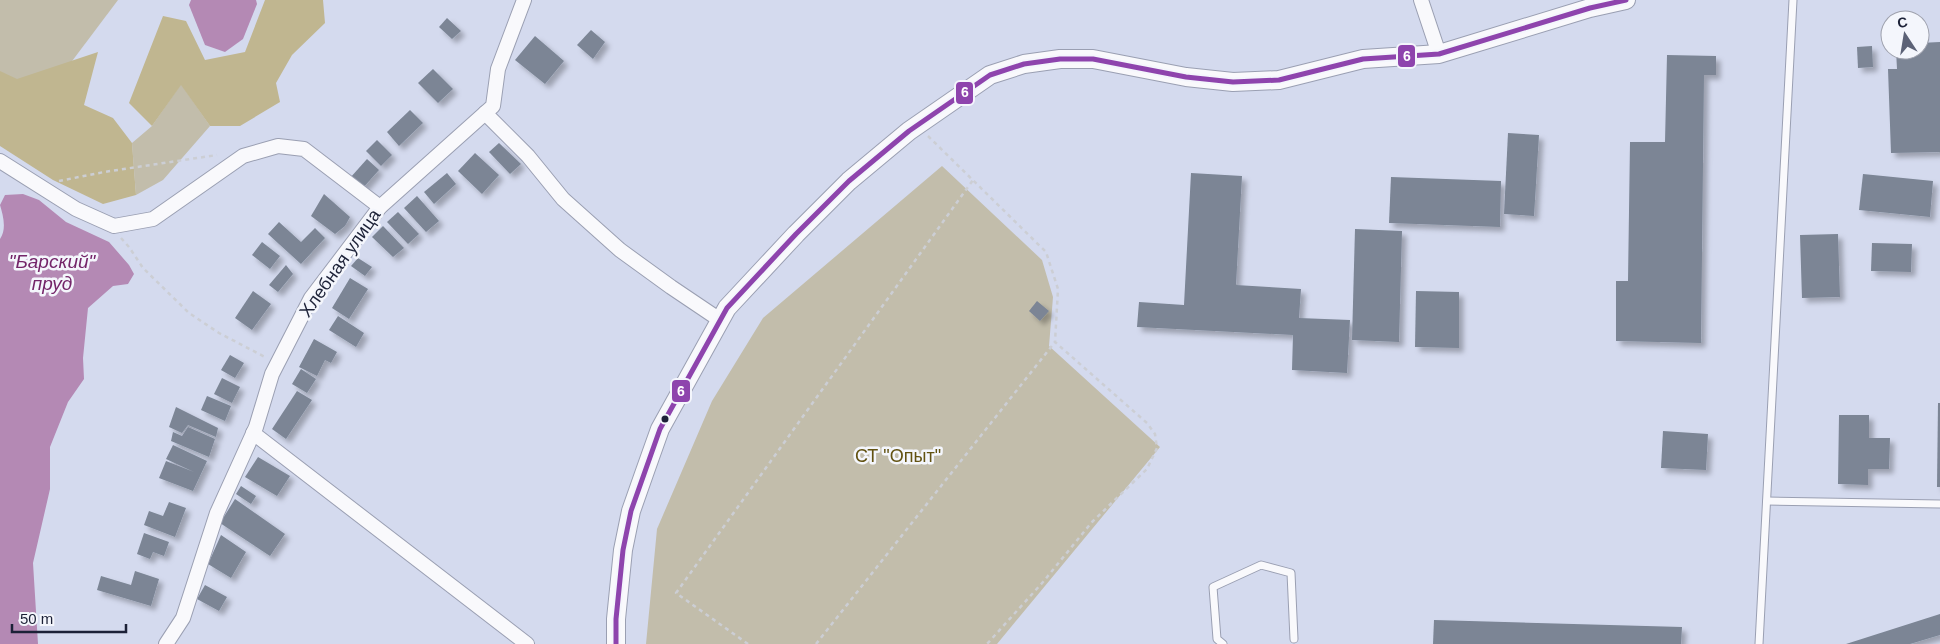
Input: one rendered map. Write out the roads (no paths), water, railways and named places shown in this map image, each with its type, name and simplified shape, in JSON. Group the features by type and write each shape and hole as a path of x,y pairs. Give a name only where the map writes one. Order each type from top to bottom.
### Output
{"street":[{"name":"Хлебная улица","path":"166,644 183,618 217,513 253,433 272,374 311,298 380,207 492,106 498,70 524,0"},
{"path":"1421,0 1439,54"},
{"path":"616,644 616,619 623,550 634,502 660,428 720,320 730,305 796,234 849,181 917,125 990,75 1024,64 1060,59 1093,59 1186,77 1233,82 1278,80 1363,59 1439,54 1590,8 1626,0"},
{"path":"485,113 528,156 563,199 620,250 720,320"},
{"path":"0,161 76,209 114,226 153,219 243,156 278,146 304,149 380,207"},
{"path":"253,433 527,644"}],"lane":[{"path":"1759,644 1793,0"},
{"path":"1767,501 1940,504"},
{"path":"1223,644 1217,639 1213,587 1260,565 1291,573 1294,639"}],"water":[{"path":"191,0 256,0 257,4 243,39 225,52 205,45 189,5"},
{"name":"\"Барский\" пруд","path":"23,194 39,200 66,222 109,242 129,265 134,274 128,284 113,286 88,308 83,358 84,379 68,402 50,447 50,489 33,563 38,644 0,644 0,239 4,226 0,205 5,195"}],"park label":[{"name":"СТ \"Опыт\"","path":"898,456"}]}
